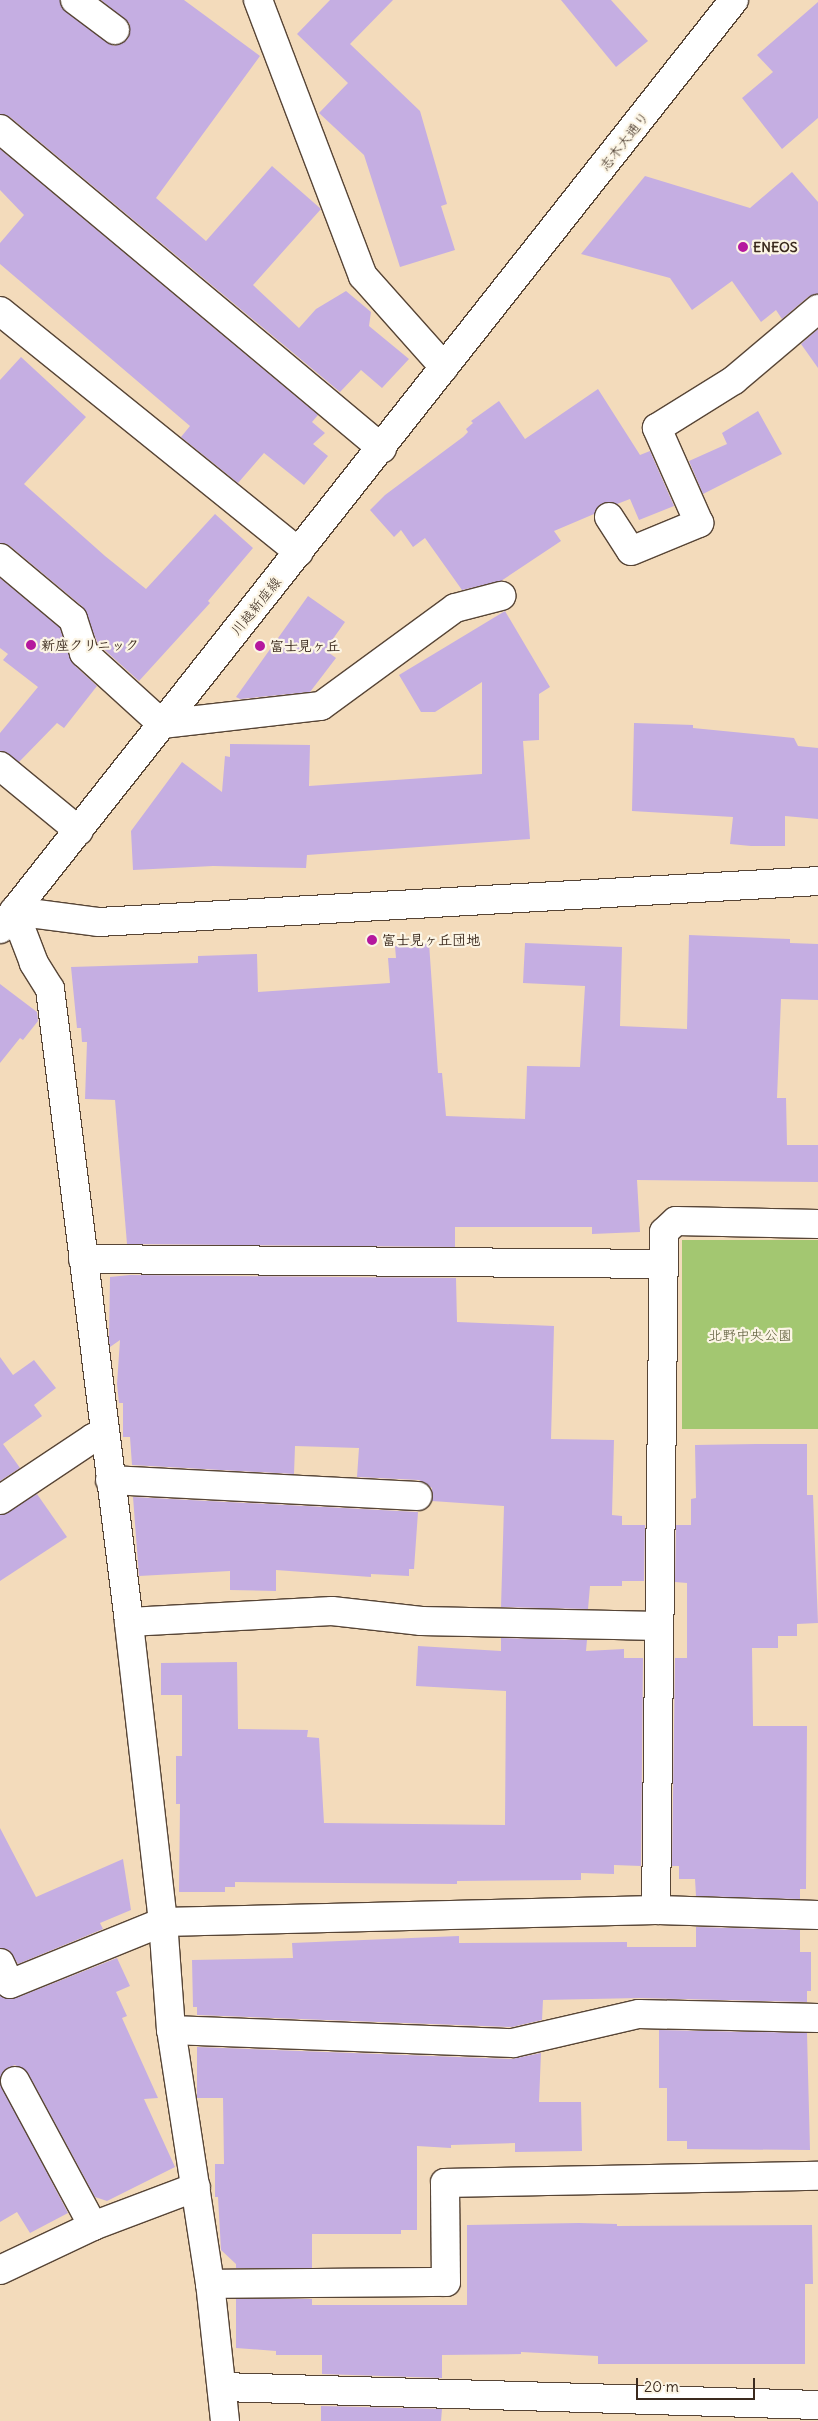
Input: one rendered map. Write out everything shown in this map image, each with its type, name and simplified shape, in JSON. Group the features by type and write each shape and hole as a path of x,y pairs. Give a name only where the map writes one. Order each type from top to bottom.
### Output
{"street":[{"path":"75,0 114,30"},
{"path":"258,0 363,276 444,367"},
{"name":"志木大通り","path":"513,282 734,0"},
{"path":"0,130 382,448"},
{"name":"川越新座線","path":"7,920 513,282"},
{"path":"609,517 631,551 698,522 657,428 734,380 818,309"},
{"path":"0,311 299,552"},
{"path":"0,558 73,619 84,653 162,724 321,706 455,608 501,596"},
{"path":"0,766 79,831"},
{"path":"7,920 99,922 818,881"},
{"path":"7,920 50,989 104,1434 129,1622 163,1922 171,2030 210,2284 225,2421"},
{"path":"656,1910 664,1232 676,1221 818,1224"},
{"path":"83,1259 664,1264"},
{"path":"0,1500 92,1438 104,1434"},
{"path":"110,1480 418,1496"},
{"path":"129,1622 332,1611 421,1621 659,1626"},
{"path":"0,1963 10,1984 163,1922 656,1910 818,1915"},
{"path":"171,2030 513,2043 639,2014 818,2018"},
{"path":"15,2081 93,2226"},
{"path":"210,2284 446,2282 445,2182 818,2176"},
{"path":"0,2270 93,2226 196,2187"},
{"path":"222,2387 714,2412 818,2405"}],"green space":[{"name":"北野中央公園","path":"682,1240 818,1240 818,1429 682,1429"}],"building":[{"path":"0,0 60,0 66,12 114,46 127,40 130,24 101,0 184,0 260,56 156,198 206,241 272,166 321,209 253,285 299,328 316,309 346,291 371,312 369,326 409,359 382,388 361,370 340,392 10,117 0,114"},
{"path":"330,0 393,0 350,44 420,111 447,204 441,206 455,250 400,267 364,155 319,113 348,83 297,34"},
{"path":"561,0 611,0 648,41 616,67"},
{"path":"818,2 818,118 782,149 742,98 773,72 757,55"},
{"path":"0,149 318,415 312,422 325,433 313,444 328,456 304,485 264,453 238,483 181,437 190,426 0,264 0,243 24,215 0,190"},
{"path":"792,172 818,202 818,294 808,297 782,319 776,310 761,322 732,281 692,310 670,278 581,254 645,176 750,208"},
{"path":"818,329 818,368 801,344"},
{"path":"21,357 86,417 24,484 105,556 146,589 215,514 253,548 208,601 210,603 139,681 98,644 83,607 10,546 0,543 0,380"},
{"path":"598,389 640,455 650,451 674,506 639,520 630,499 617,504 601,504 594,514 554,531 561,541 501,581 462,590 425,538 413,547 401,530 394,537 370,510 385,495 463,437 468,432 466,429 473,423 471,421 499,401 525,439"},
{"path":"758,411 782,454 703,494 689,461 727,444 722,433"},
{"path":"0,578 60,628 73,664 97,686 64,728 57,723 19,762 0,751 0,733 38,687 3,660 8,654 0,648"},
{"path":"308,596 345,622 325,650 336,658 310,692 240,699 236,697"},
{"path":"505,611 550,687 539,694 539,740 523,741 530,839 307,855 306,868 213,866 133,870 131,831 182,762 222,792 225,756 230,757 230,744 310,745 309,786 482,774 482,682 435,712 421,712 399,675"},
{"path":"634,723 693,725 693,728 794,738 798,746 818,748 818,819 785,816 785,846 751,846 730,844 733,817 632,811"},
{"path":"689,935 790,939 790,943 818,944 818,1000 781,999 777,1098 786,1098 787,1145 818,1145 818,1182 637,1180 640,1232 592,1234 592,1227 455,1227 455,1247 127,1244 115,1100 85,1099 87,1042 82,1042 81,1028 77,1028 71,967 198,963 198,956 257,954 258,992 390,983 388,958 396,958 395,946 429,943 438,1073 442,1073 446,1116 525,1119 527,1066 580,1067 585,986 523,983 525,943 622,947 620,1026 687,1029"},
{"path":"0,984 37,1012 38,1021 23,1040 20,1038 0,1063"},
{"path":"130,1275 456,1278 457,1322 554,1326 551,1439 614,1440 612,1515 622,1516 622,1525 645,1525 644,1581 622,1581 622,1586 590,1586 588,1609 501,1607 504,1506 432,1501 432,1488 419,1480 357,1477 359,1448 295,1446 294,1474 132,1465 130,1437 123,1437 123,1403 119,1403 117,1384 120,1340 110,1347 109,1339 110,1277"},
{"path":"0,1357 13,1375 34,1360 56,1388 34,1405 42,1416 3,1444 20,1468 0,1481"},
{"path":"807,1444 807,1495 813,1495 818,1623 797,1624 797,1636 778,1636 778,1648 752,1648 753,1726 807,1726 806,1889 800,1889 800,1899 696,1896 695,1879 679,1879 679,1866 672,1866 675,1658 687,1658 687,1583 675,1582 676,1525 691,1525 691,1499 696,1498 695,1445"},
{"path":"37,1494 67,1537 0,1581 0,1515"},
{"path":"133,1497 418,1512 414,1569 409,1569 409,1576 371,1574 371,1577 276,1570 276,1591 230,1590 230,1571 139,1576"},
{"path":"501,1638 587,1640 586,1651 624,1649 624,1658 643,1658 641,1866 614,1865 614,1874 581,1873 581,1880 457,1881 457,1884 235,1882 235,1887 225,1887 225,1892 179,1892 180,1804 176,1804 176,1756 182,1756 182,1695 161,1695 161,1663 237,1662 238,1729 308,1730 307,1737 319,1738 324,1823 505,1825 506,1691 416,1686 418,1646 501,1651"},
{"path":"0,1828 36,1897 123,1859 131,1910 100,1923 103,1929 18,1964 9,1950 0,1948"},
{"path":"696,1927 800,1930 800,1952 811,1952 811,1991 807,1991 807,2002 639,1998 543,2000 542,2020 512,2027 197,2015 197,2007 193,2007 192,1960 293,1958 292,1943 459,1936 459,1943 627,1942 627,1947 696,1947"},
{"path":"117,1958 130,1986 116,1992 127,2016 122,2018 158,2098 144,2099 175,2167 107,2201 95,2197 28,2073 15,2065 7,2068 0,2078 0,1996 16,1998"},
{"path":"659,2030 807,2033 810,2150 687,2149 687,2141 667,2141 667,2088 659,2088"},
{"path":"197,2047 512,2059 541,2053 539,2102 581,2102 582,2151 515,2152 515,2143 451,2145 451,2148 417,2146 417,2230 401,2230 401,2234 312,2234 312,2268 236,2268 236,2264 221,2250 218,2197 215,2197 215,2164 224,2164 223,2098 197,2098"},
{"path":"0,2083 68,2213 30,2233 17,2212 0,2222"},
{"path":"617,2224 617,2226 812,2225 813,2284 805,2284 805,2364 598,2364 598,2356 521,2352 521,2354 442,2355 442,2378 322,2374 322,2355 276,2355 276,2351 236,2348 236,2299 312,2299 312,2305 467,2305 467,2225"},
{"path":"321,2406 442,2409 441,2421 321,2421"}],"place":[{"name":"ENEOS","path":"743,247"},
{"name":"新座クリニック","path":"31,645"},
{"name":"富士見ヶ丘","path":"260,646"},
{"name":"富士見ヶ丘団地","path":"372,940"}]}
